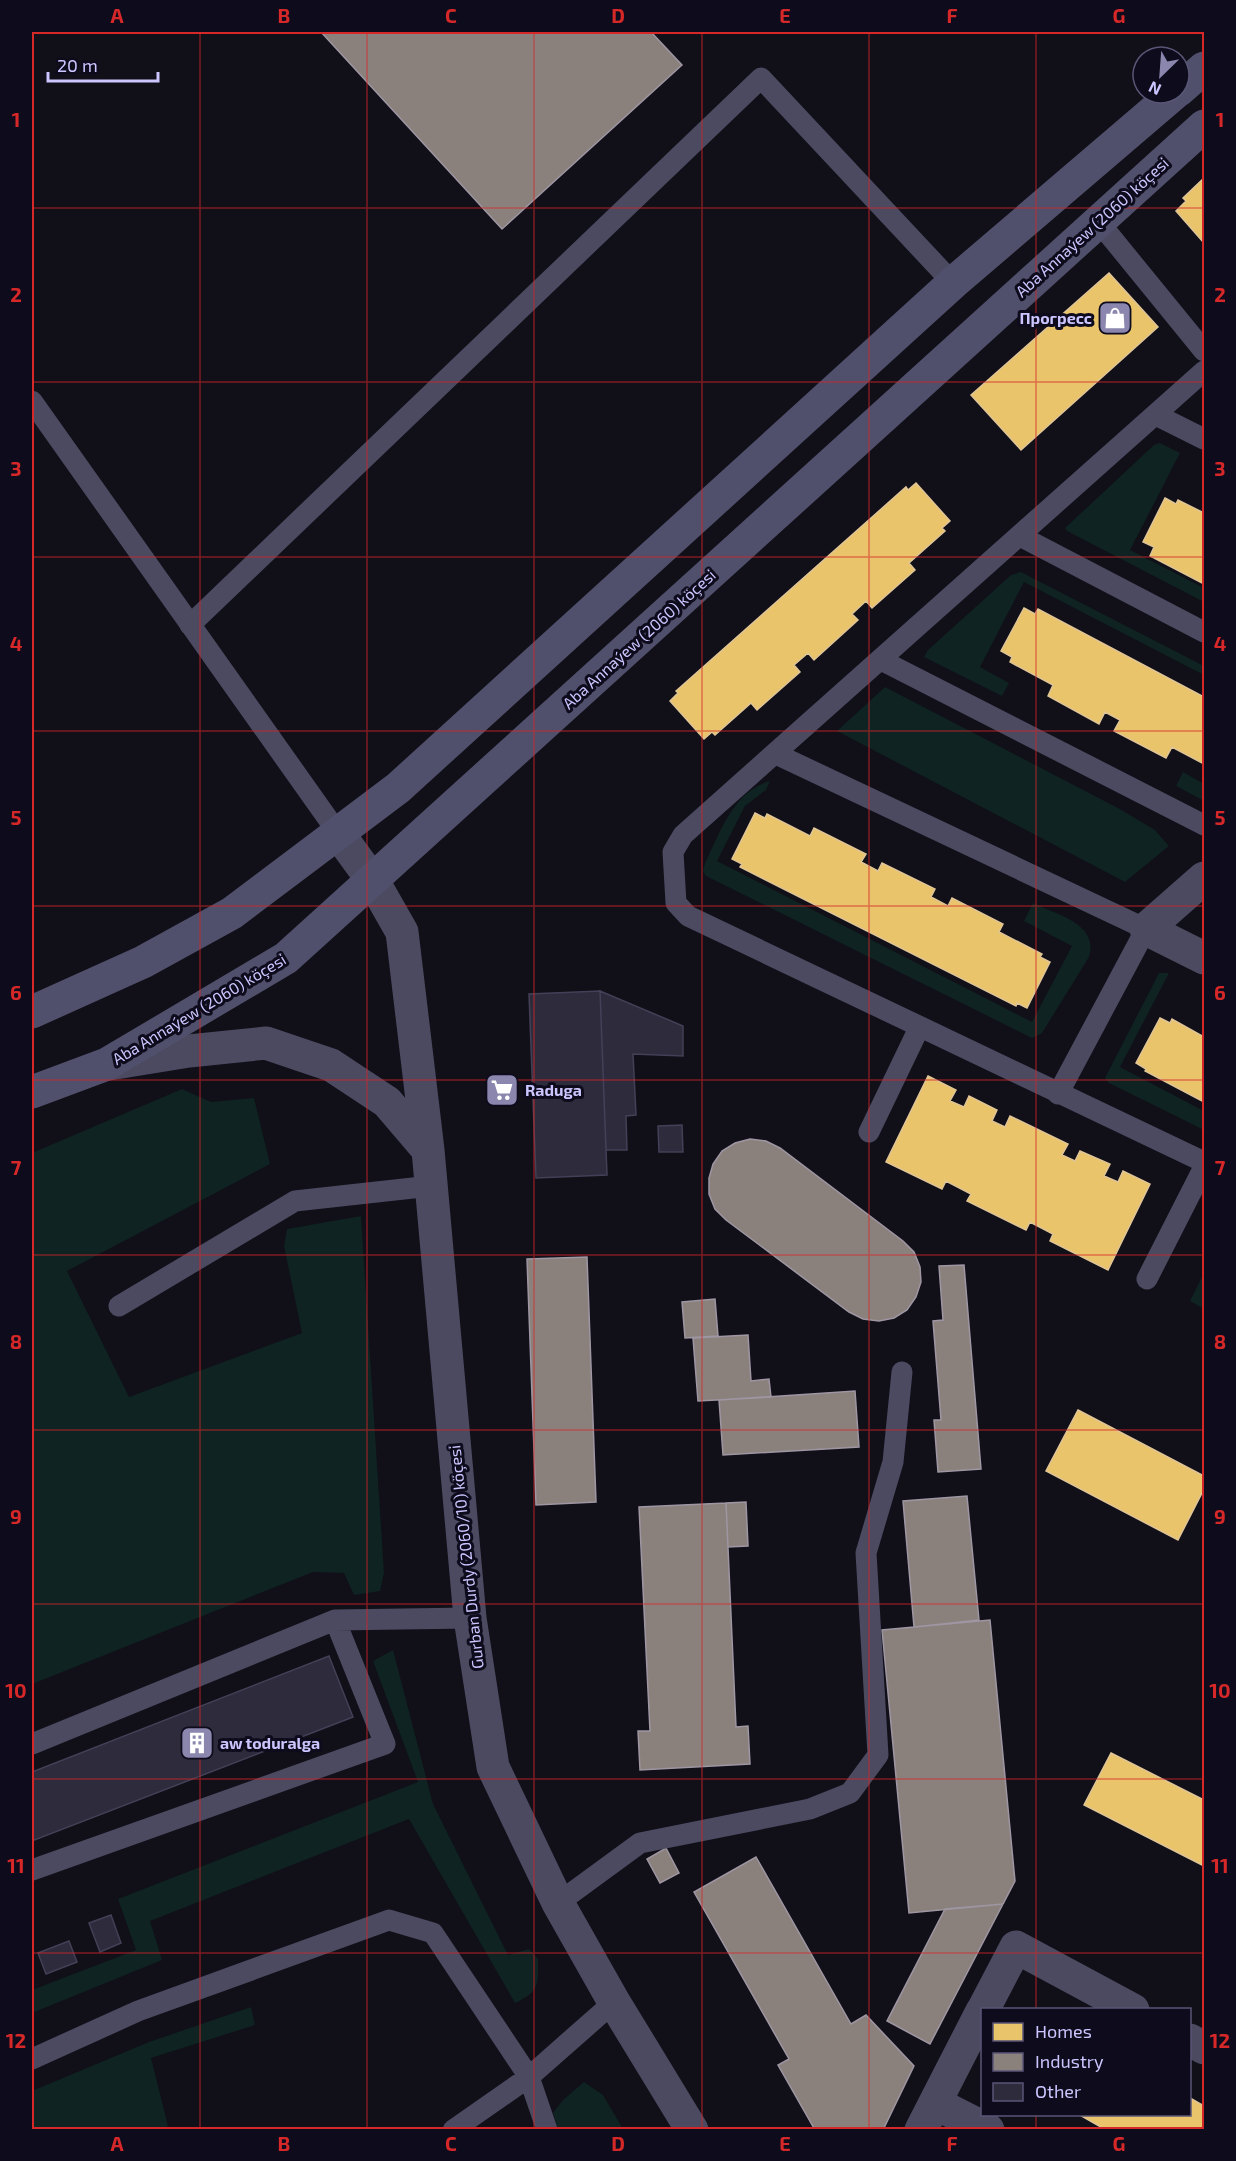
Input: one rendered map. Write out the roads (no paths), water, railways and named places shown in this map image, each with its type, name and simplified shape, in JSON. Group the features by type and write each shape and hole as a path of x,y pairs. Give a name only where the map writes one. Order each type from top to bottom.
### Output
{"main road":[{"path":"1191,79 1204,68"},
{"path":"32,1012 143,962 232,913 398,788 953,283 1161,105"},
{"name":"Aba Annaýew (2060) köçesi","path":"32,1092 107,1064 286,958 1204,126"}],"street":[{"name":"Gurban Durdy (2060/10) köçesi","path":"338,833 373,881 402,932 428,1150 470,1618 494,1767 558,1903 614,2002 692,2130"},
{"path":"1204,878 1146,929 1204,958"},
{"path":"107,1064 189,1051 266,1043 331,1065 387,1102 428,1150"},
{"path":"984,2008 1016,1947 1129,2008"},
{"path":"981,2014 928,2116 988,2130"}],"lane":[{"path":"190,625 761,78 953,283"},
{"path":"1098,221 1204,351"},
{"path":"1204,372 683,835 674,852 676,903 688,916 1204,1162"},
{"path":"32,401 338,833"},
{"path":"1156,415 1204,439"},
{"path":"1020,536 1204,632"},
{"path":"881,660 1204,825"},
{"path":"776,754 1146,929 1058,1094"},
{"path":"869,1132 919,1028"},
{"path":"1147,1279 1204,1167"},
{"path":"119,1306 296,1201 431,1186"},
{"path":"558,1903 639,1844 810,1809 850,1793 878,1755 866,1553 893,1462 902,1372"},
{"path":"32,1744 335,1620 470,1618"},
{"path":"32,1870 384,1744 335,1620"},
{"path":"32,2059 138,2011 389,1920 433,1932 529,2077 548,2130"},
{"path":"453,2130 529,2077 614,2002"}],"place":[{"name":"Прогресс","path":"1115,318"},
{"name":"Raduga","path":"502,1090"},
{"name":"aw toduralga","path":"197,1743"}]}
